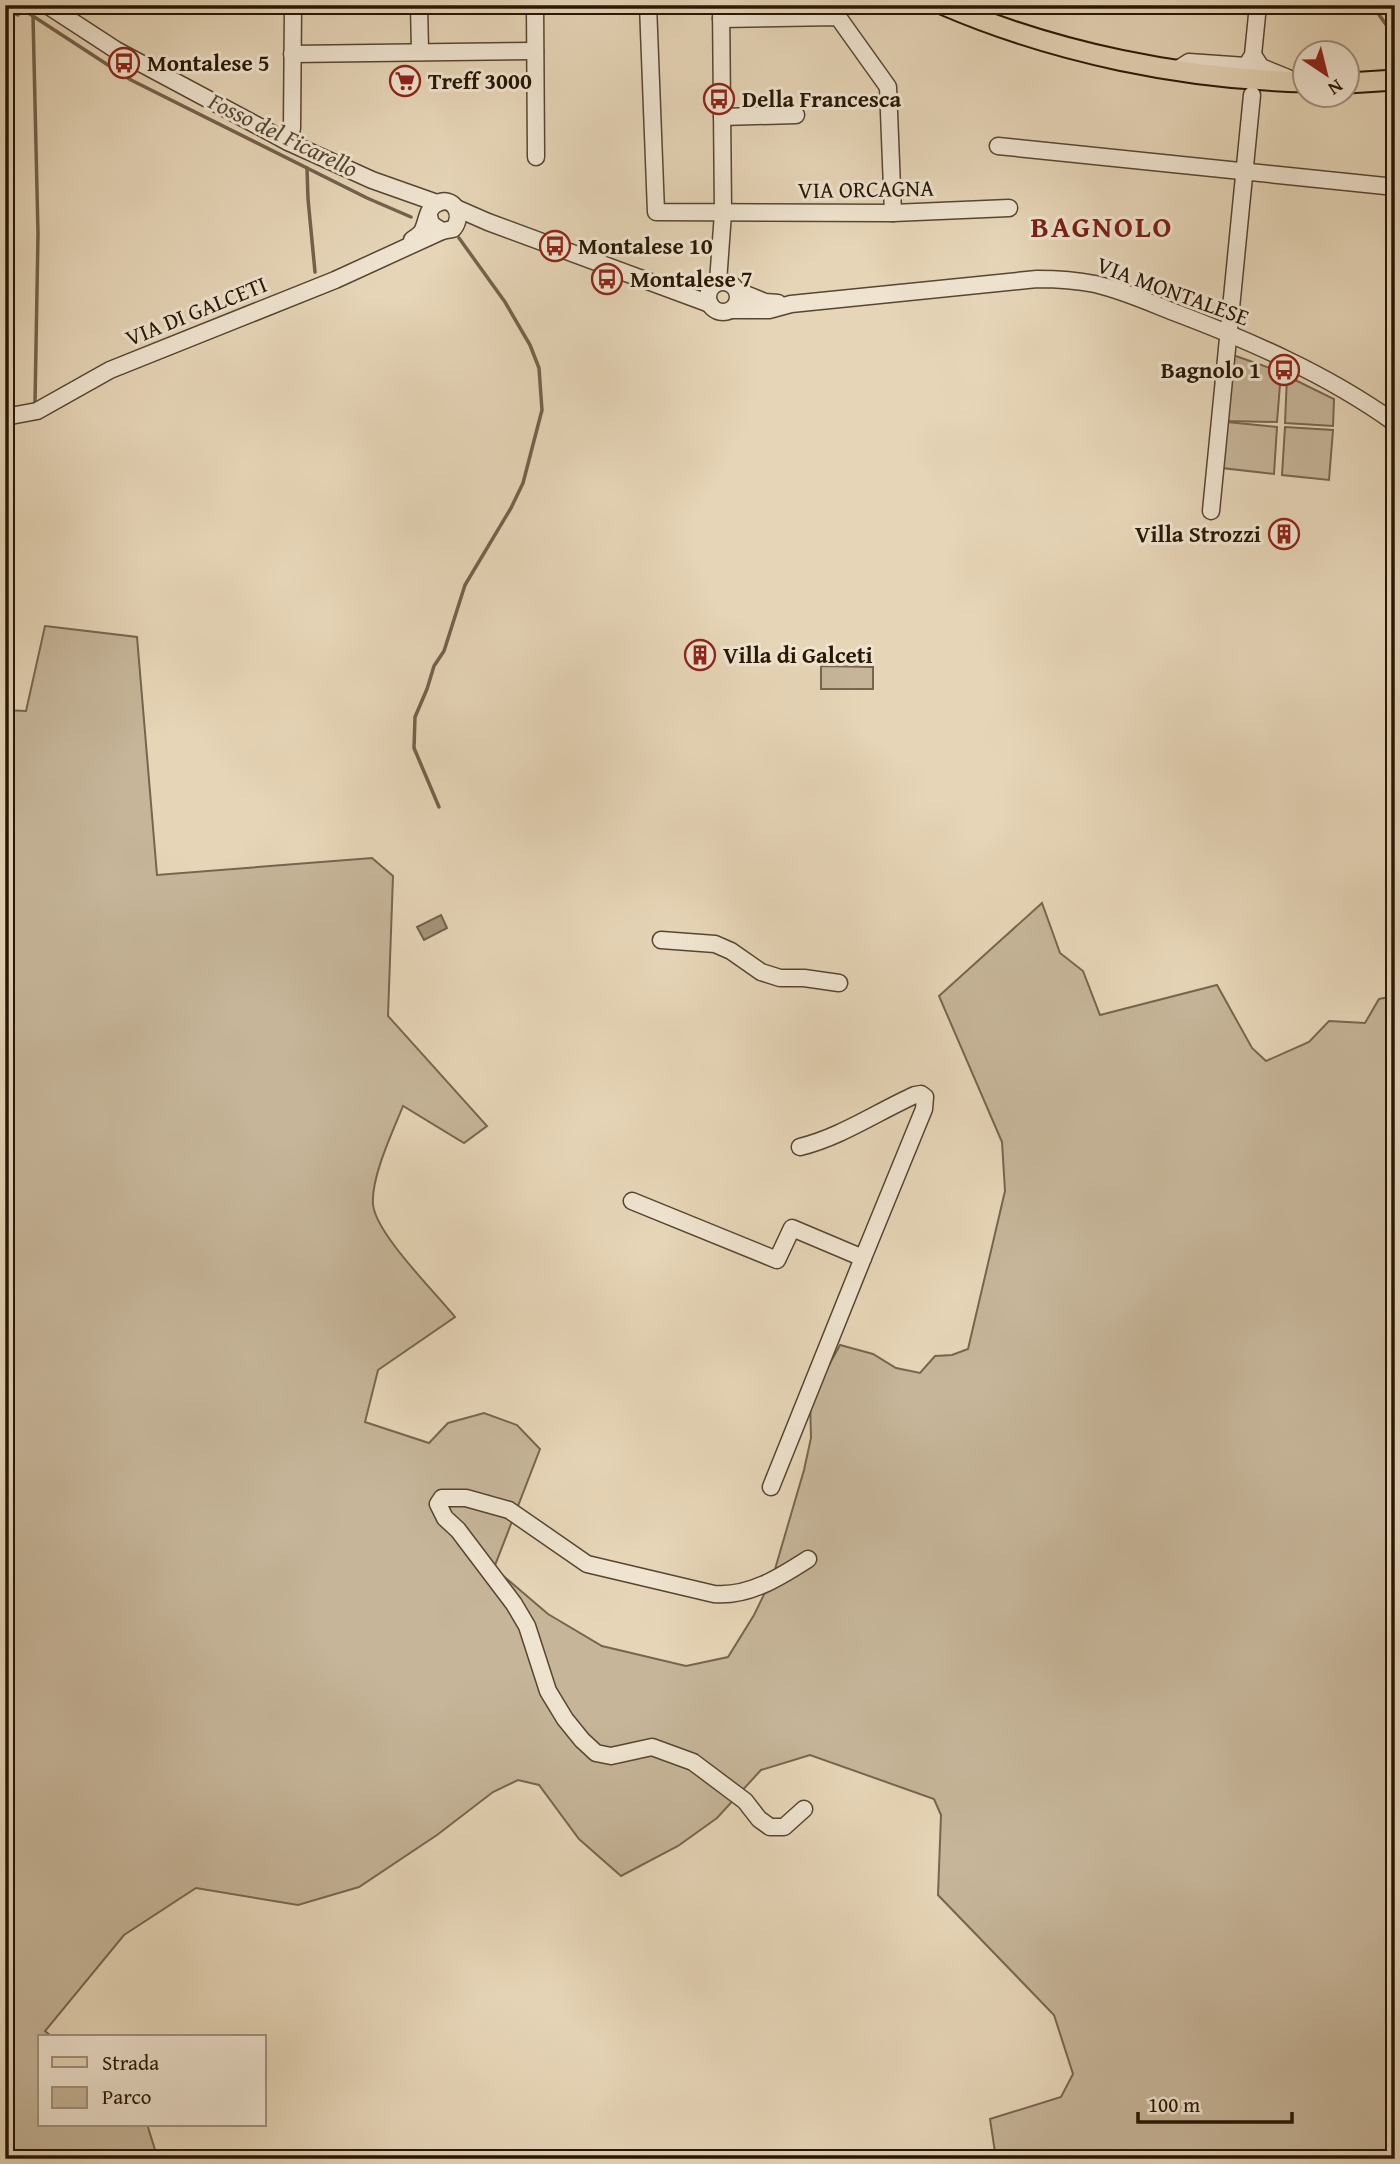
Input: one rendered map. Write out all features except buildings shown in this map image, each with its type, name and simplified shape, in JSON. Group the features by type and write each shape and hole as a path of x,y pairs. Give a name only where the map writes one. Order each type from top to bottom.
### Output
{"main road":[{"path":"944,5 987,23 1056,45 1107,57 1178,69 1292,81"},
{"path":"1362,82 1395,80"}],"street":[{"path":"47,5 116,50 288,142 372,180 415,194 432,211 431,224 447,230 471,222 488,222"},
{"path":"288,142 292,128 293,5"},
{"path":"419,5 420,51"},
{"path":"536,5 536,157"},
{"name":"VIA ORCAGNA","path":"648,5 656,212 894,214 1009,208"},
{"path":"1178,69 1189,62 1246,66 1254,55 1258,5"},
{"path":"710,304 708,295 715,285 723,212 721,12 838,17 888,87 894,214"},
{"path":"292,54 536,51"},
{"path":"1254,55 1261,67 1292,78"},
{"path":"1211,511 1252,95"},
{"path":"722,117 796,115"},
{"path":"998,146 1395,187"},
{"name":"VIA MONTALESE","path":"432,211 449,202 456,208 488,222 679,295 710,304 717,311 769,310 791,304 1013,281 1065,279 1110,288 1228,332 1316,375 1369,404 1395,423"},
{"path":"447,230 459,218 456,208"},
{"name":"VIA DI GALCETI","path":"405,246 422,232 432,211"},
{"name":"VIA DI GALCETI","path":"5,417 37,411 110,370 335,280 405,246 447,230"},
{"name":"VIA MONTALESE","path":"715,285 728,282 738,291 765,302 791,304"},
{"path":"679,295 715,285"},
{"path":"731,310 738,302 738,291"},
{"path":"661,940 715,944 731,951 761,972 780,978 839,983"},
{"path":"771,1487 924,1109 925,1097 921,1094 915,1095 822,1142 800,1147"},
{"path":"632,1201 777,1260 792,1228 863,1258"},
{"path":"804,1809 784,1827 770,1827 759,1819 745,1801 693,1762 652,1747 611,1756 596,1753 565,1719 548,1691 527,1626 514,1604 458,1530 445,1518 438,1504 442,1498 452,1496 509,1510 587,1564 714,1594 731,1595 755,1588 783,1576 808,1559"}],"green space":[{"path":"1233,355 1281,372 1277,422 1226,421"},
{"path":"1287,376 1334,399 1333,426 1285,423"},
{"path":"1227,422 1277,427 1274,474 1222,468"},
{"path":"1285,427 1333,430 1329,480 1282,475"},
{"path":"45,626 137,637 157,875 372,858 393,876 388,1016 487,1126 464,1143 403,1106 375,1181 373,1204 376,1216 395,1246 455,1317 378,1370 365,1422 429,1443 448,1423 484,1413 517,1425 540,1449 494,1568 548,1614 602,1646 686,1666 728,1657 754,1615 773,1576 811,1438 810,1400 840,1345 873,1354 896,1368 920,1373 935,1356 952,1355 968,1349 1005,1191 1002,1142 939,996 1042,903 1060,953 1083,971 1100,1015 1217,985 1252,1048 1266,1061 1309,1042 1329,1021 1365,1023 1379,999 1395,996 1395,2159 996,2159 990,2119 1061,2097 1073,2074 1054,2015 938,1895 941,1815 934,1799 810,1755 761,1770 717,1818 678,1846 621,1876 579,1839 539,1785 518,1780 493,1792 437,1835 359,1887 298,1905 196,1888 124,1935 45,2031 50,2035 38,2035 38,2126 148,2126 156,2153 178,2159 5,2159 5,710 26,711"},
{"path":"821,666 873,667 873,689 821,689"}],"shaded area":[{"path":"441,915 447,928 424,940 417,927"}],"waterway":[{"name":"Fosso del Ficarello","path":"16,5 131,80 367,198 411,217"},
{"path":"1372,5 1395,37"},
{"path":"5,9 18,15"},
{"name":"Fosso del Ficarello","path":"33,16 38,234 35,403"},
{"path":"307,168 315,272"},
{"name":"Fosso del Ficarello","path":"439,807 414,748 415,717 434,666 444,651 465,585 523,483 542,410 539,368 530,345 505,302 459,238"}],"place":[{"name":"Montalese 5","path":"124,63"},
{"name":"Treff 3000","path":"405,81"},
{"name":"Della Francesca","path":"719,99"},
{"name":"Montalese 10","path":"555,246"},
{"name":"Montalese 7","path":"607,279"},
{"name":"Bagnolo 1","path":"1284,370"},
{"name":"Villa Strozzi","path":"1284,534"},
{"name":"Villa di Galceti","path":"700,655"}],"district":[{"name":"BAGNOLO","path":"1102,227"}]}
